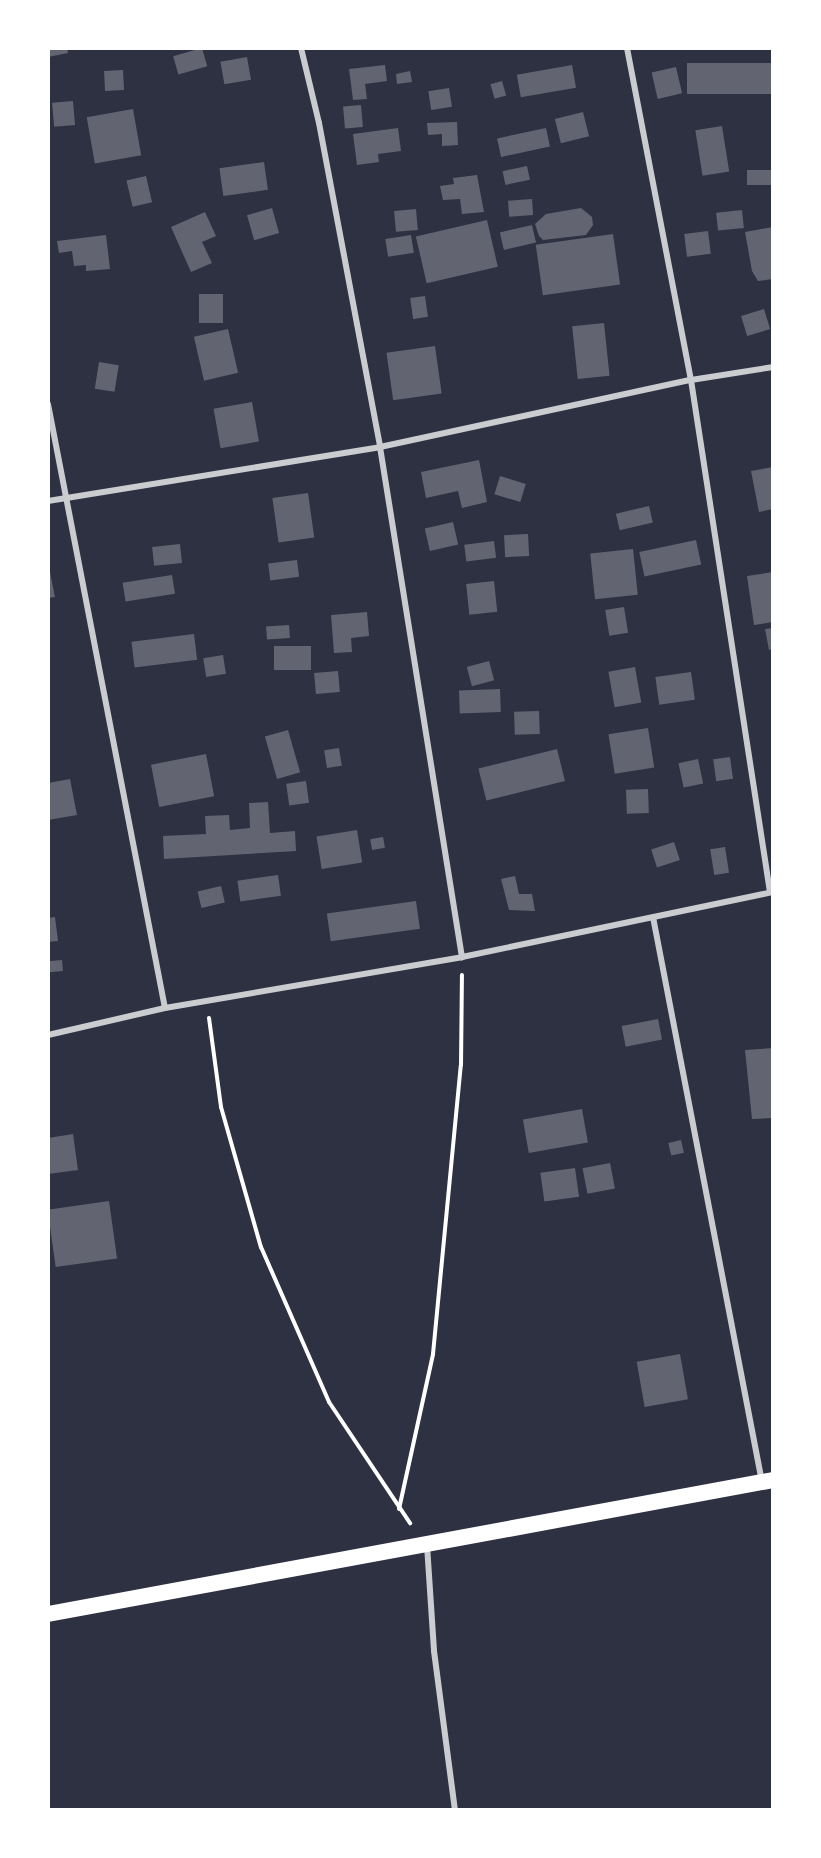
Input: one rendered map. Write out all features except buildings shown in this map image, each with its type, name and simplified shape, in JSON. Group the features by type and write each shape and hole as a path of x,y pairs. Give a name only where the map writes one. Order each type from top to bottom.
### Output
{"highway":[{"path":"48,1614 426,1542 768,1481"}],"street":[{"path":"302,48 320,123 380,447 462,957"},
{"path":"48,1035 165,1008 206,1004 462,957 771,892 691,380 627,48"},
{"path":"48,501 380,447 691,380 773,367"},
{"path":"48,404 165,1008"},
{"path":"653,917 768,1481"},
{"path":"426,1542 434,1651 455,1810"}],"path":[{"path":"399,1509 433,1354 461,1056 462,957"},
{"path":"206,1004 217,1054 221,1107 261,1247 329,1402 399,1509 426,1542"}]}
